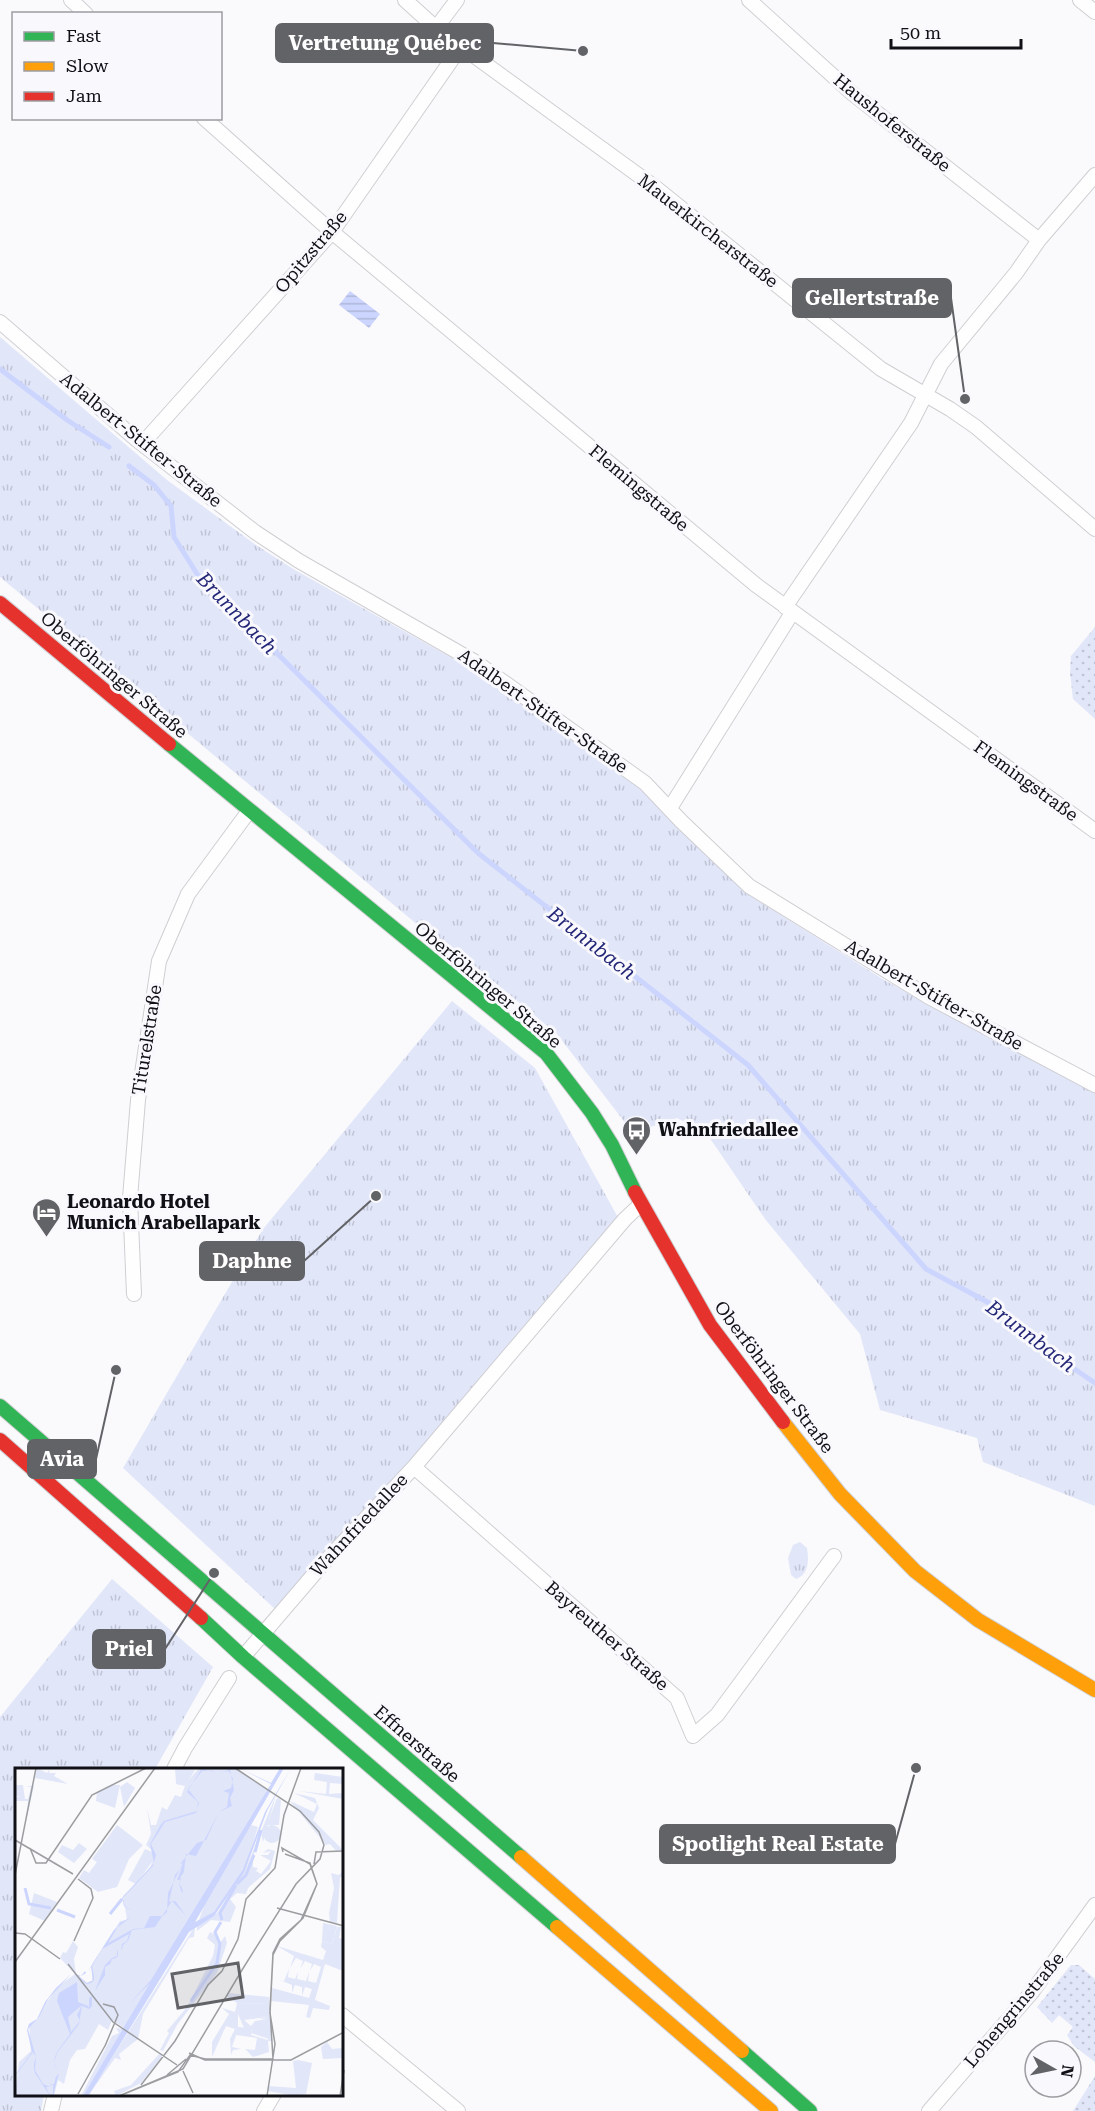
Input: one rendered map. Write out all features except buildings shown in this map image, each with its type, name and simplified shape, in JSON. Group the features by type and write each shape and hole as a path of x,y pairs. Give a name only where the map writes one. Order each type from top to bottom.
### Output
{"main road":[{"name":"Oberföhringer Straße","path":"0,603 249,811 546,1053 592,1113 607,1137 641,1204 710,1325 750,1380 840,1494 915,1571 969,1613 1095,1690"},
{"name":"Effnerstraße","path":"0,1406 589,1916 810,2111"},
{"path":"0,1440 149,1570 243,1657 771,2111"}],"street":[{"path":"70,0 84,12"},
{"name":"Mauerkircherstraße","path":"405,0 436,28 656,188 881,369 950,409 976,427 1095,529"},
{"path":"436,28 457,0"},
{"name":"Haushoferstraße","path":"749,0 853,94 1039,240"},
{"path":"1080,0 1095,12"},
{"name":"Opitzstraße","path":"142,444 332,232 462,45"},
{"name":"Flemingstraße","path":"206,120 332,232 756,585 1095,831"},
{"path":"670,808 788,610 911,423 941,364 1016,273 1039,240 1095,175"},
{"name":"Adalbert-Stifter-Straße","path":"0,322 142,444 255,532 299,561 477,663 645,783 748,886 929,997 1095,1084"},
{"name":"Titurelstraße","path":"134,1294 131,1190 138,1100 159,961 188,894 249,811"},
{"name":"Wahnfriedallee","path":"243,1657 321,1566 414,1467 625,1219 641,1204"},
{"name":"Bayreuther Straße","path":"414,1467 677,1698 693,1736 717,1715 834,1556"},
{"path":"175,1768 229,1678"},
{"name":"Lohengrinstraße","path":"929,2111 1032,1992 1095,1905"},
{"path":"344,2017 458,2111"},
{"path":"51,2111 55,2096"},
{"path":"264,2111 273,2096"}],"green space":[{"path":"0,337 167,480 256,545 295,570 475,671 639,788 744,892 886,981 1095,1093 1095,1506 983,1462 977,1438 880,1410 860,1334 765,1219 707,1134 677,1118 633,1133 557,1034 475,966 425,931 0,577"},
{"path":"1095,627 1095,719 1073,699 1070,673 1071,656"},
{"path":"452,1001 535,1068 620,1221 411,1464 275,1609 123,1468 263,1229"},
{"path":"800,1542 807,1548 808,1562 806,1571 796,1579 791,1575 788,1558 793,1545"},
{"path":"112,1579 213,1667 156,1768 15,1768 15,2096 44,2096 41,2111 0,2111 0,1717"},
{"path":"1071,1965 1079,1965 1095,1979 1095,2062 1083,2053 1083,2039 1070,2039 1067,2035 1073,2027 1059,2015 1052,2023 1037,2007"},
{"path":"1095,2076 1095,2111 1073,2111 1081,2099 1083,2099 1083,2095"}],"water":[{"path":"350,291 380,314 369,328 339,305"}],"waterway":[{"name":"Brunnbach","path":"0,369 67,420 109,447"},
{"name":"Brunnbach","path":"129,466 154,485 171,506 174,537 197,574 478,853 748,1065 926,1269 1006,1312 1017,1330 1095,1383"}],"traffic: fast":[{"path":"169,744 546,1053 592,1113 612,1145 635,1192"},
{"path":"0,1406 521,1857"},
{"path":"201,1618 243,1657 557,1927"},
{"path":"742,2051 810,2111"}],"traffic: slow":[{"path":"783,1422 840,1494 915,1571 978,1620 1095,1690"},
{"path":"521,1857 742,2051"},
{"path":"557,1927 771,2111"}],"traffic: jam":[{"path":"0,603 169,744"},
{"path":"635,1192 710,1325 783,1422"},
{"path":"0,1440 201,1618"}],"place":[{"name":"Vertretung Québec","path":"583,51"},
{"name":"Gellertstraße","path":"965,399"},
{"name":"Wahnfriedallee","path":"637,1156"},
{"name":"Daphne","path":"376,1196"},
{"name":"Leonardo Hotel Munich Arabellapark","path":"46,1238"},
{"name":"Avia","path":"116,1370"},
{"name":"Priel","path":"214,1573"},
{"name":"Spotlight Real Estate","path":"916,1768"}]}
